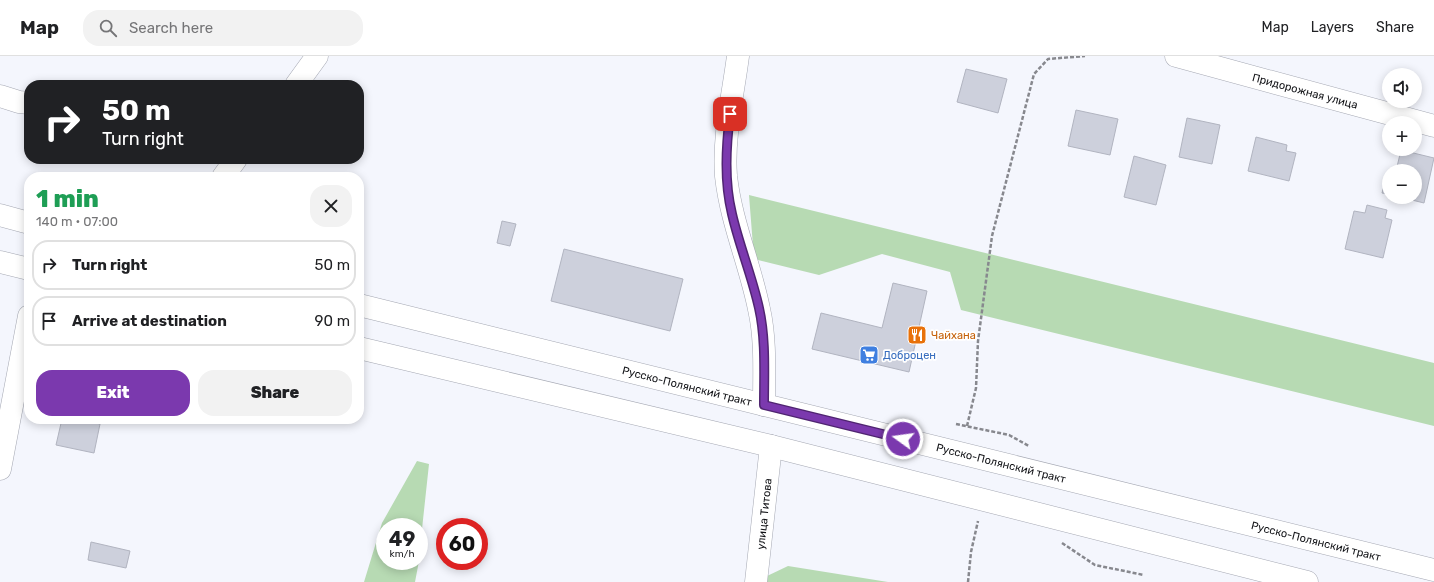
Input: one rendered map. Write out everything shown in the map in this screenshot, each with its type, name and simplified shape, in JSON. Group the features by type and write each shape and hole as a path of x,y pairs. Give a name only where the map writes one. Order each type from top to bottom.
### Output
{"main road":[{"path":"300,80 317,56"},
{"path":"738,56 726,142 726,175 731,213 759,309 764,356 764,405"},
{"name":"Придорожная улица","path":"1176,56 1434,126"},
{"path":"0,96 24,102"},
{"path":"0,215 24,221"},
{"path":"0,262 24,268"},
{"name":"Русско-Полянский тракт","path":"364,306 1434,570"},
{"path":"0,469 24,344"},
{"path":"364,349 771,446 1306,582"},
{"name":"улица Титова","path":"756,582 771,446"}],"path":[{"path":"967,426 976,388 978,342 992,236 1034,74 1048,59 1085,56"},
{"path":"956,424 1009,435 1034,449"},
{"path":"968,582 971,552 979,516"},
{"path":"1057,540 1095,565 1144,575"}],"green space":[{"path":"749,195 1434,363 1434,426 961,310 950,272 882,254 819,275 754,259"},
{"path":"417,461 429,464 423,518 385,518"},
{"path":"376,543 376,570 417,570 415,582 364,582"},
{"path":"788,566 888,582 764,582 765,577"}],"building":[{"path":"966,69 1007,79 998,113 957,102"},
{"path":"1076,110 1118,119 1110,155 1068,146"},
{"path":"1187,118 1220,125 1212,164 1179,157"},
{"path":"1256,137 1287,145 1286,151 1296,153 1289,181 1248,171"},
{"path":"1422,155 1434,158 1424,203 1422,202 1422,164 1398,164 1400,156"},
{"path":"1134,156 1166,165 1156,205 1124,197"},
{"path":"1367,205 1387,210 1385,218 1392,220 1383,258 1345,249 1354,211 1365,213"},
{"path":"502,221 516,224 510,246 497,243"},
{"path":"564,249 683,279 670,331 551,301"},
{"path":"893,283 927,291 909,372 812,349 821,313 882,328"},
{"path":"61,424 100,424 94,453 56,445"},
{"path":"91,542 130,551 126,568 88,560"}],"place":[{"name":"Чайхана","path":"917,335"},
{"name":"Доброцен","path":"869,355"}],"route":[{"path":"730,114 726,142 726,175 731,213 759,309 764,356 764,405 903,439"}]}
